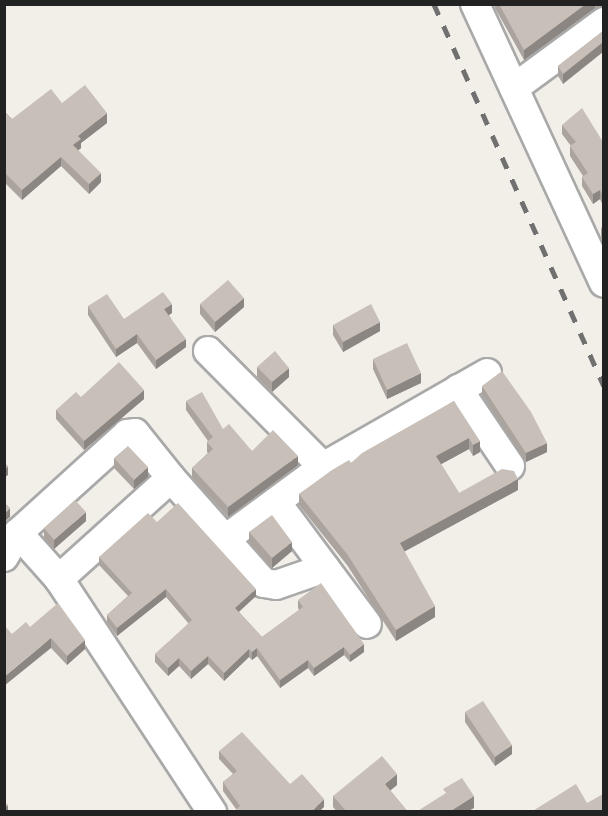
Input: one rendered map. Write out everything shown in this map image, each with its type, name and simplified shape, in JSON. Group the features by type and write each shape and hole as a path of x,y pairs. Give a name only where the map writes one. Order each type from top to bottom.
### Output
{"street":[{"path":"483,8 514,88 603,284"},
{"path":"514,88 603,22"},
{"path":"208,351 323,467"},
{"path":"224,540 323,467 487,373"},
{"path":"458,389 510,466"},
{"path":"212,812 58,579 11,545 131,433 264,583 276,585 325,568"},
{"path":"58,579 171,478"},
{"path":"276,502 367,624"}],"building":[{"path":"499,4 586,4 524,50"},
{"path":"603,31 603,42 563,74 558,66"},
{"path":"85,85 107,113 78,136 81,139 73,145 101,173 89,184 61,157 22,190 4,172 4,111 12,119 51,89 62,103"},
{"path":"582,108 603,142 603,196 600,190 593,194 582,177 588,173 570,146 576,142 562,125"},
{"path":"228,280 244,298 215,322 200,304"},
{"path":"163,292 172,304 164,309 186,339 156,360 137,334 116,349 88,306 107,294 124,319"},
{"path":"371,304 380,322 343,342 333,325"},
{"path":"407,343 421,373 387,390 373,359"},
{"path":"275,351 289,368 272,382 257,367"},
{"path":"119,362 144,390 84,441 56,410 76,392 81,397"},
{"path":"502,371 531,412 547,443 526,453 482,386"},
{"path":"202,392 223,429 229,424 252,451 273,430 298,456 228,507 192,468 213,449 207,442 213,437 186,401"},
{"path":"454,401 480,441 473,445 469,438 436,456 459,493 502,469 514,471 518,479 400,543 435,606 396,630 347,554 299,494 332,470 349,460 351,463 362,453"},
{"path":"128,446 148,467 134,480 114,458"},
{"path":"75,500 86,512 54,540 44,528"},
{"path":"4,502 10,508 4,514"},
{"path":"178,503 256,589 235,608 262,637 303,607 298,600 321,583 364,644 350,655 344,647 314,668 308,660 280,680 257,648 252,652 249,649 224,673 208,656 191,671 179,658 168,668 155,654 192,620 166,589 117,628 107,615 132,593 99,557 148,513 157,522"},
{"path":"272,515 292,542 272,558 249,532"},
{"path":"58,603 85,640 67,656 51,638 4,677 4,625 12,634 26,622 30,627"},
{"path":"483,701 512,745 495,757 465,712"},
{"path":"242,732 290,784 302,774 324,799 311,812 233,812 240,806 223,782 237,771 219,751"},
{"path":"382,756 397,774 385,784 408,812 347,812 333,796"},
{"path":"462,778 474,796 449,812 416,812 446,793 443,789"},
{"path":"576,784 587,803 603,794 603,812 531,812"}],"railway":[{"path":"434,4 604,386"}]}
